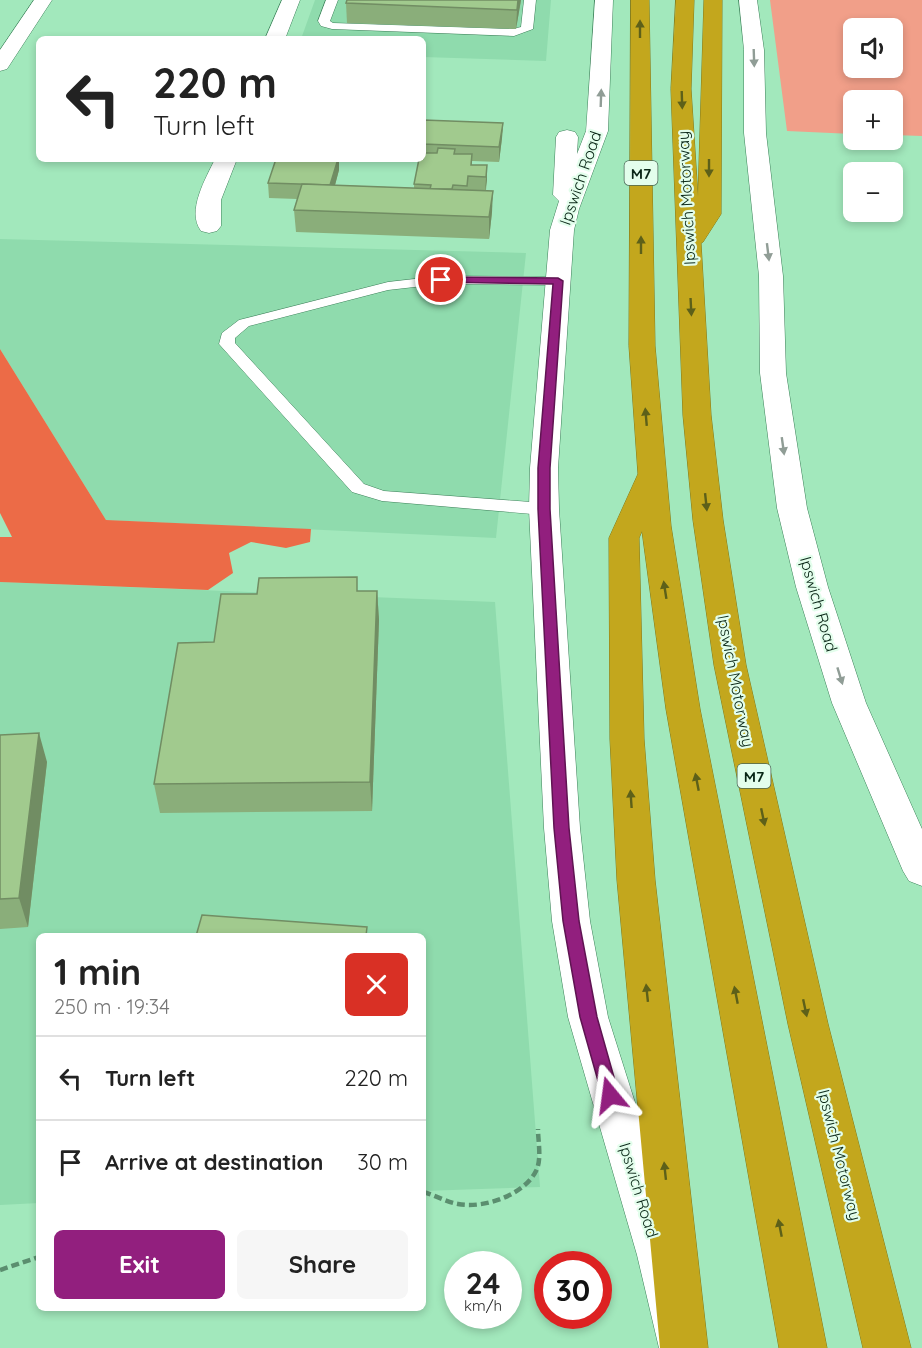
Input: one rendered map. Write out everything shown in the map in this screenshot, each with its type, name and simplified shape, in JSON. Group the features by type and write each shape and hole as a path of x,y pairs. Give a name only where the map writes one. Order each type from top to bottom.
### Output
{"highway":[{"name":"M7","path":"640,0 642,345 656,526 683,709 803,1348"},
{"name":"Ipswich Motorway","path":"684,0 681,89 688,249 697,416 708,520 730,665 808,1024 887,1348"},
{"path":"688,249 709,214 713,0"},
{"path":"651,475 624,538 627,739 636,880 669,1270 683,1348"}],"street":[{"path":"0,66 43,0"},
{"path":"276,36 291,0"},
{"name":"Ipswich Road","path":"604,0 597,131 567,209 561,243 544,468 544,509 562,828 571,921 588,1017 669,1270"},
{"name":"Ipswich Road","path":"748,0 754,50 755,133 771,276 772,373 792,508 812,587 849,703 922,871"},
{"path":"561,243 567,137"},
{"path":"209,226 208,202 225,162"}],"lane":[{"path":"332,0 324,21 325,24 333,26 514,33 527,28 530,0"},
{"path":"544,509 382,496 358,488 227,344 227,336 244,322 388,286 441,280 558,281"}],"path":[{"path":"426,1193 461,1204 486,1202 509,1196 526,1183 537,1169 538,1129"},
{"path":"0,1270 36,1258"}],"shaded area":[{"path":"315,0 551,0 546,61 426,57 426,36 302,36"},
{"path":"770,0 922,0 922,136 903,135 903,90 843,90 843,134 787,131"},
{"path":"0,239 526,253 496,538 106,520 0,349"},
{"path":"0,349 106,520 311,529 310,542 286,548 251,542 229,553 233,573 208,590 0,582 0,537 12,537 0,513"},
{"path":"0,582 495,602 540,1187 426,1191 426,933 36,933 36,1203 0,1205"}],"building":[{"path":"347,0 518,0 517,10 346,3"},
{"path":"426,120 503,123 499,147 426,144"},
{"path":"438,148 455,149 454,154 472,154 471,165 487,165 486,177 468,176 467,186 453,185 452,189 430,189 431,185 414,184 418,162 426,162 426,153 437,153"},
{"path":"275,162 337,162 330,185 268,183"},
{"path":"302,184 493,191 489,217 294,210"},
{"path":"357,577 357,591 377,591 370,782 154,784 178,643 214,642 221,594 257,594 259,578"},
{"path":"39,733 19,898 0,899 0,735"},
{"path":"202,915 367,927 366,933 197,933"}],"route":[{"path":"441,280 558,281 544,468 544,509 562,828 571,921 579,970 588,1017 610,1095"}]}
